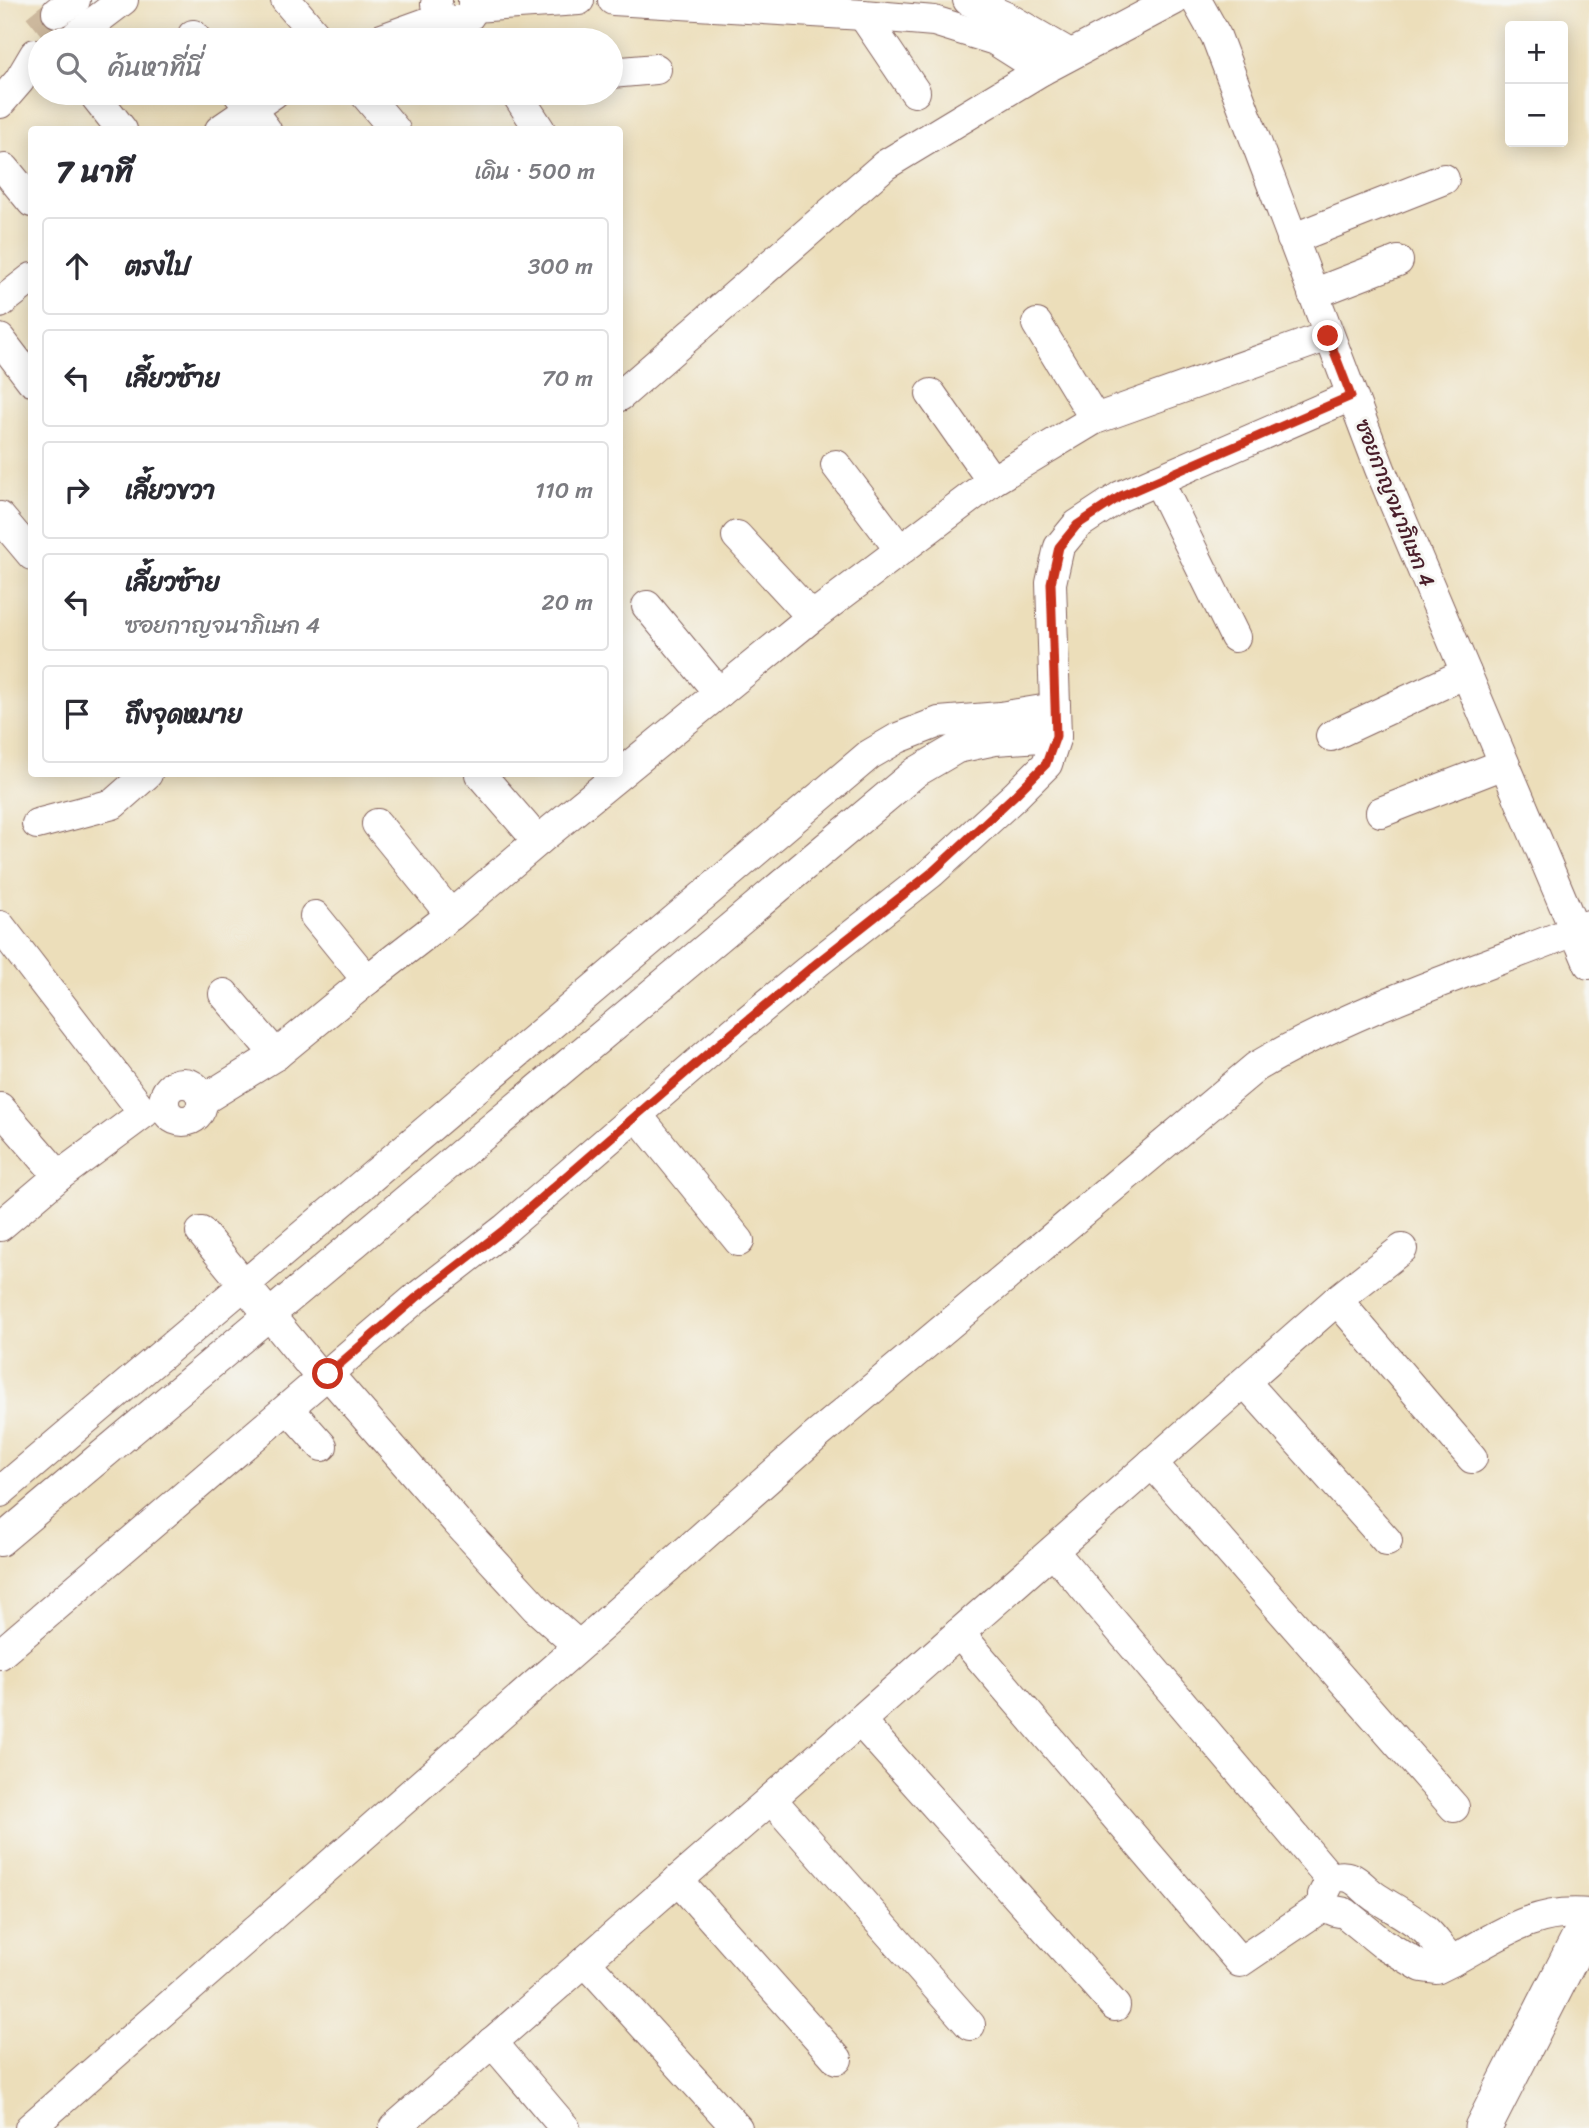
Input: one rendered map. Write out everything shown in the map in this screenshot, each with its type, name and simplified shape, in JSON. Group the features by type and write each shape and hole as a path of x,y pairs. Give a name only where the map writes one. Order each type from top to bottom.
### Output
{"main road":[{"path":"1483,2128 1589,1920"}],"street":[{"path":"86,28 123,0"},
{"path":"286,0 310,28"},
{"path":"418,28 460,15 579,0"},
{"path":"613,0 934,21 995,40 1042,70"},
{"path":"968,0 1008,18 1070,54"},
{"path":"623,393 885,165 1070,54 1174,0"},
{"name":"ซอยกาญจนาภิเษก 4","path":"1196,0 1216,36 1380,469 1504,764 1582,928 1589,964"},
{"path":"863,15 915,92"},
{"path":"0,103 28,66"},
{"path":"623,72 656,69"},
{"path":"102,105 119,126"},
{"path":"374,105 391,126"},
{"path":"524,105 537,126"},
{"path":"226,126 257,106"},
{"path":"5,169 28,197"},
{"path":"1292,239 1444,179"},
{"path":"1312,294 1398,261"},
{"path":"0,303 28,281"},
{"path":"1037,324 1095,419"},
{"path":"625,758 719,693 812,618 992,481 1095,419 1328,336"},
{"path":"0,339 28,376"},
{"path":"931,394 992,481"},
{"path":"0,1654 416,1298 505,1229 808,970 931,873 1046,764 1055,722 1051,583 1059,547 1077,525 1121,496 1351,396"},
{"path":"836,466 900,550"},
{"path":"1158,480 1235,637"},
{"path":"0,517 28,550"},
{"path":"737,536 812,618"},
{"path":"647,606 719,693"},
{"path":"1332,736 1466,673"},
{"path":"0,1492 869,755 898,738 939,722 1000,717 1055,722"},
{"path":"0,1541 916,772 957,748 1055,722"},
{"path":"1381,812 1504,764"},
{"path":"37,824 113,804 144,777"},
{"path":"483,777 538,841"},
{"path":"0,1226 59,1177 154,1108 172,1086 192,1084 200,1091 203,1100 276,1055 451,915 538,841 605,777"},
{"path":"377,824 451,915"},
{"path":"315,916 367,980"},
{"path":"0,926 154,1108"},
{"path":"30,2128 816,1436 1256,1068 1291,1047 1368,1012 1582,928"},
{"path":"224,994 276,1055"},
{"path":"0,1108 59,1177"},
{"path":"637,1115 739,1241"},
{"path":"201,1232 270,1315 536,1608 573,1641 585,1641"},
{"path":"401,2126 492,2042 772,1799 1337,1300 1402,1249"},
{"path":"1337,1300 1472,1458"},
{"path":"211,1313 234,1345"},
{"path":"1245,1382 1387,1541"},
{"path":"288,1408 322,1446"},
{"path":"1152,1463 1454,1807"},
{"path":"1053,1551 1327,1892"},
{"path":"959,1633 1240,1962 1327,1892 1337,1876 1353,1878 1375,1898 1399,1910 1425,1930 1452,1961 1527,1921 1571,1912 1589,1914"},
{"path":"860,1721 1115,2006"},
{"path":"772,1799 970,2025"},
{"path":"678,1880 837,2059"},
{"path":"585,1961 737,2128"},
{"path":"492,2042 565,2128"}],"tunnel":[{"path":"37,28 57,12"}],"route":[{"path":"328,1374 416,1298 505,1229 719,1044 931,873 1046,764 1056,736 1051,583 1059,547 1077,525 1121,496 1351,396 1328,336"}]}
